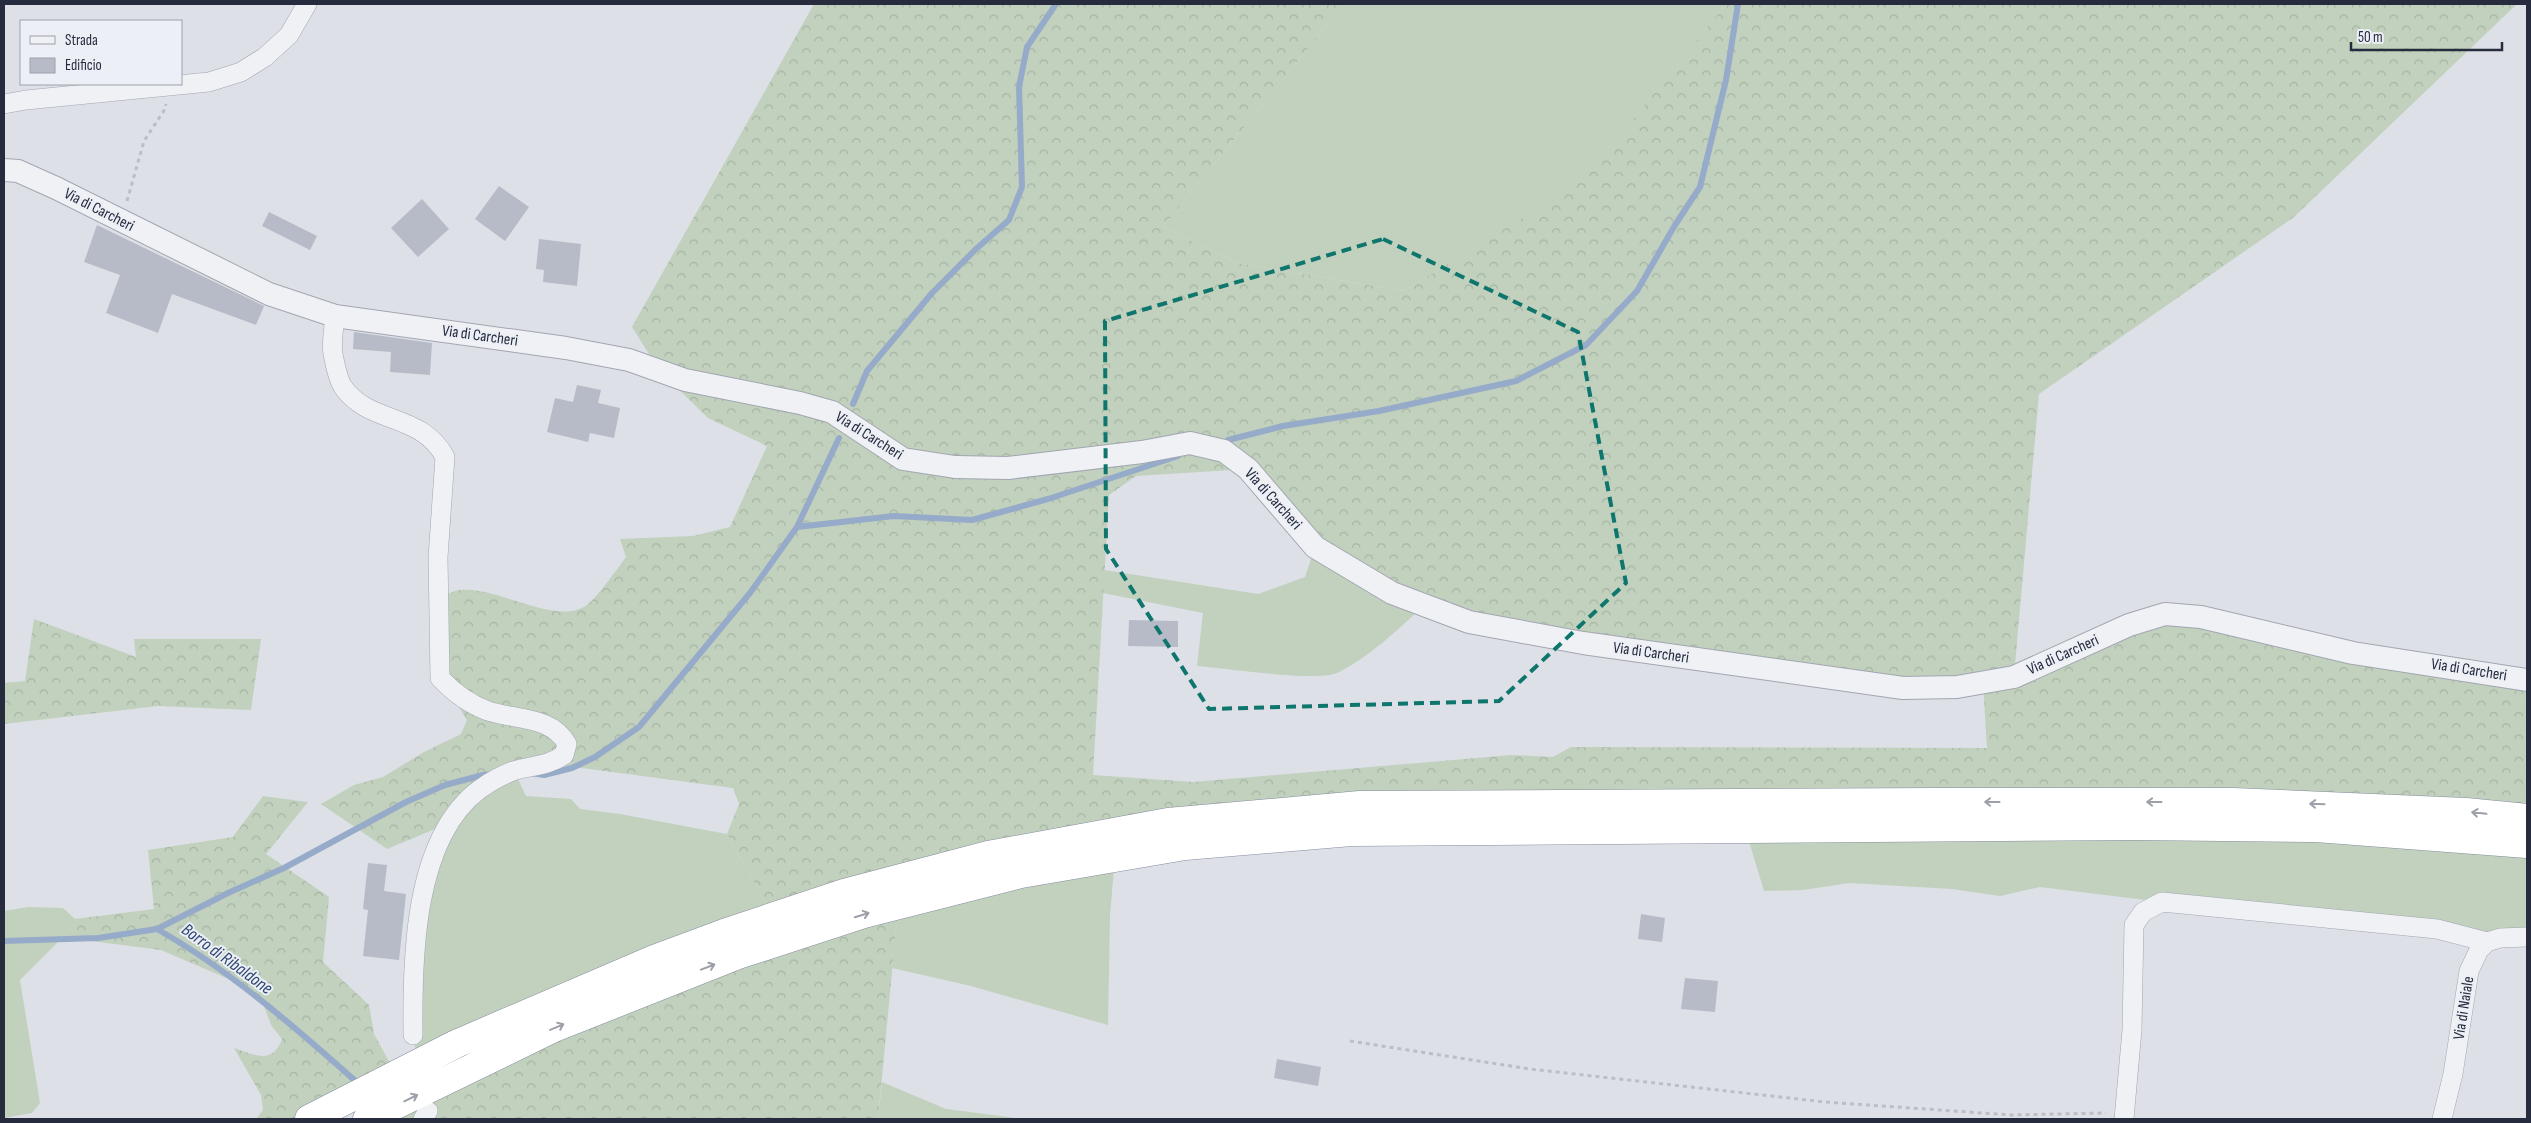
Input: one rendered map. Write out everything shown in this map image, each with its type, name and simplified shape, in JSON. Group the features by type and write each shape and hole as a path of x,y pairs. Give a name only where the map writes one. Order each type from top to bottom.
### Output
{"highway":[{"path":"309,1119 456,1044 654,958 724,933 844,893 988,855 1168,822 1360,805 1929,802 2252,802 2456,811 2527,818"},
{"path":"367,1119 554,1028 738,956 864,914 1021,874 1185,846 1351,832 2126,826 2316,828 2527,844"}],"street":[{"path":"182,85 209,82 241,72 265,57 289,35 307,4"},
{"path":"4,104 26,100 179,85"},
{"name":"Via di Carcheri","path":"4,170 18,171 270,294 335,316 566,348 629,360 685,380 800,403 832,412 903,459 928,464 1008,468 1142,452 1190,443 1224,451 1248,469 1315,547 1392,593 1469,622 1583,643 1903,688 1957,687 2014,677 2129,625 2165,614 2201,616 2353,653 2527,680"},
{"path":"335,316 333,353 342,386 354,399 373,412 396,419 426,433 437,443 445,458 438,557 440,678 455,695 488,711 554,727 567,744 564,755 551,764 514,771 478,790 447,824 432,855 421,910 412,973 413,1035"},
{"path":"2124,1116 2132,1030 2134,925 2143,912 2162,902 2437,929 2487,942 2500,938 2527,938"},
{"name":"Via di Naiale","path":"2442,1119 2453,1074 2469,971 2479,950 2487,942"}],"path":[{"path":"121,221 144,141 165,109 169,86"},
{"path":"1350,1041 1530,1069 1825,1102 2011,1114 2124,1116"}],"highlighted area":[{"path":"1383,239 1578,332 1626,583 1499,701 1209,709 1106,549 1105,321"}],"green space":[{"path":"814,4 1344,4 1163,227 1238,263 1404,291 1585,179 1726,4 2517,4 2294,217 2039,394 2014,676 2165,614 2527,680 2527,818 1360,805 773,917 727,834 739,804 733,788 551,764 514,771 447,824 387,849 321,804 354,785 383,777 424,752 461,734 467,720 440,678 438,598 460,590 475,590 540,608 571,611 584,607 594,599 626,557 620,539 693,536 730,527 767,446 708,418 659,370 632,327","holes":["1248,469 1315,547 1469,622 1957,687 1983,683 1987,748 1571,747 1553,757 1512,755 1193,782 1093,775 1109,495 1136,476"]},
{"path":"1344,4 1726,4 1585,180 1404,291 1238,263 1163,227"},
{"path":"1315,547 1424,605 1372,651 1337,673 1310,676 1270,674 1197,666 1203,613 1103,593 1104,570 1258,594 1305,577"},
{"path":"34,619 136,657 134,639 261,639 251,710 158,706 4,724 4,683 25,681"},
{"path":"514,771 526,796 571,799 580,809 620,814 727,834 773,917 418,1063 413,1035 412,973 447,824"},
{"path":"263,796 308,802 266,854 329,897 323,962 369,1005 374,1034 396,1074 309,1119 256,1119 263,1110 261,1095 234,1048 256,1055 268,1055 274,1052 282,1039 271,1025 263,1003 238,983 161,950 75,939 75,919 154,909 148,850 233,837"},
{"path":"1745,828 2527,844 2527,937 2162,902 2040,887 2000,896 1952,889 1849,883 1803,890 1764,891"},
{"path":"1115,856 1110,916 1108,1025 971,986 892,968 896,930 903,904"},
{"path":"903,904 896,930 878,1119 397,1119 554,1029"},
{"path":"28,907 63,908 75,919 75,939 60,940 20,980 40,1103 32,1113 4,1118 4,911"},
{"path":"882,1082 946,1109 1024,1119 878,1119"}],"building":[{"path":"499,186 529,207 505,241 475,219"},
{"path":"422,199 449,229 418,257 391,228"},
{"path":"269,212 317,236 310,250 262,226"},
{"path":"97,225 264,306 256,325 172,294 158,333 106,313 120,275 84,262"},
{"path":"539,239 581,244 577,286 543,282 544,270 536,269"},
{"path":"354,332 432,343 430,375 390,372 391,352 353,349"},
{"path":"577,385 601,390 598,403 620,408 614,438 590,433 588,442 547,432 555,398 573,402"},
{"path":"1129,620 1178,621 1178,647 1128,646"},
{"path":"368,863 387,865 384,891 406,894 399,960 363,956 368,910 363,909"},
{"path":"1641,914 1665,918 1662,942 1638,939"},
{"path":"1685,978 1718,981 1715,1012 1681,1009"},
{"path":"1277,1059 1321,1067 1318,1086 1274,1078"}],"waterway":[{"path":"853,404 867,371 932,293 976,249 1009,220 1022,187 1019,87 1027,47 1056,4"},
{"path":"1228,440 1283,426 1379,411 1516,381 1586,345 1637,291 1675,225 1700,187 1726,80 1738,4"},
{"path":"531,773 544,775 572,768 595,757 639,727 750,593 797,527 839,438"},
{"path":"797,527 894,516 972,520 1048,499 1178,456"},
{"path":"4,941 98,938 157,929 228,893 284,868 406,802 445,785 494,774"},
{"name":"Borro di Ribaldone","path":"157,929 211,963 262,1001 360,1085"}]}
